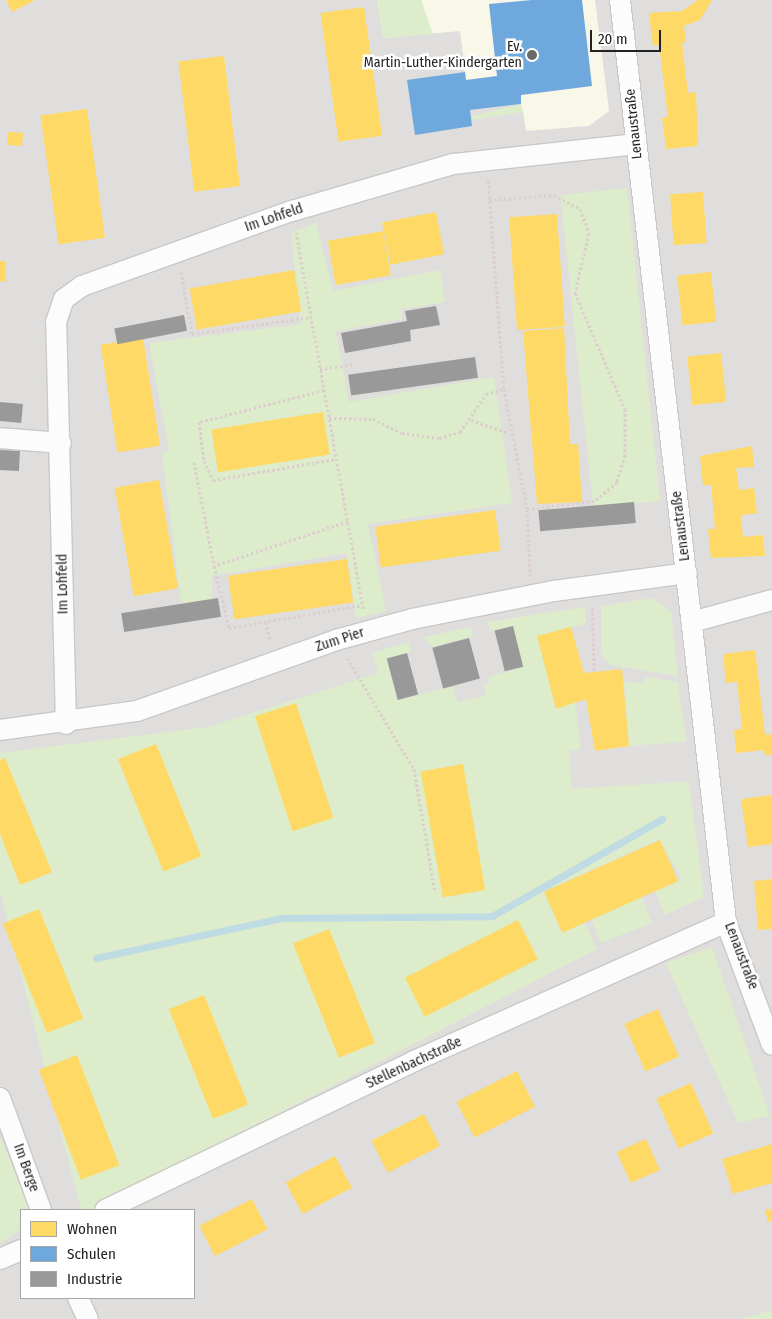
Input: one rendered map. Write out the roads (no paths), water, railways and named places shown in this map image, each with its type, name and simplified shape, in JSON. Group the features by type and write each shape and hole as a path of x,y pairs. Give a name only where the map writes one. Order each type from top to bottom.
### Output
{"street":[{"name":"Lenaustraße","path":"620,0 726,922 772,1045"},
{"name":"Im Lohfeld","path":"66,724 61,443 56,322 64,299 82,286 292,211 453,164 636,144"},
{"path":"0,438 61,443"},
{"name":"Zum Pier","path":"0,730 66,724 137,710 368,630 531,595 592,585 687,574"},
{"path":"692,622 772,600"},
{"name":"Stellenbachstraße","path":"107,1209 414,1061 726,922"},
{"name":"Im Berge","path":"0,1098 41,1209"},
{"path":"0,1259 20,1250"},
{"path":"78,1299 88,1319"}],"waterway":[{"path":"96,958 281,918 492,916 662,819"}],"place":[{"name":"Ev. Martin-Luther-Kindergarten","path":"532,55"}]}
